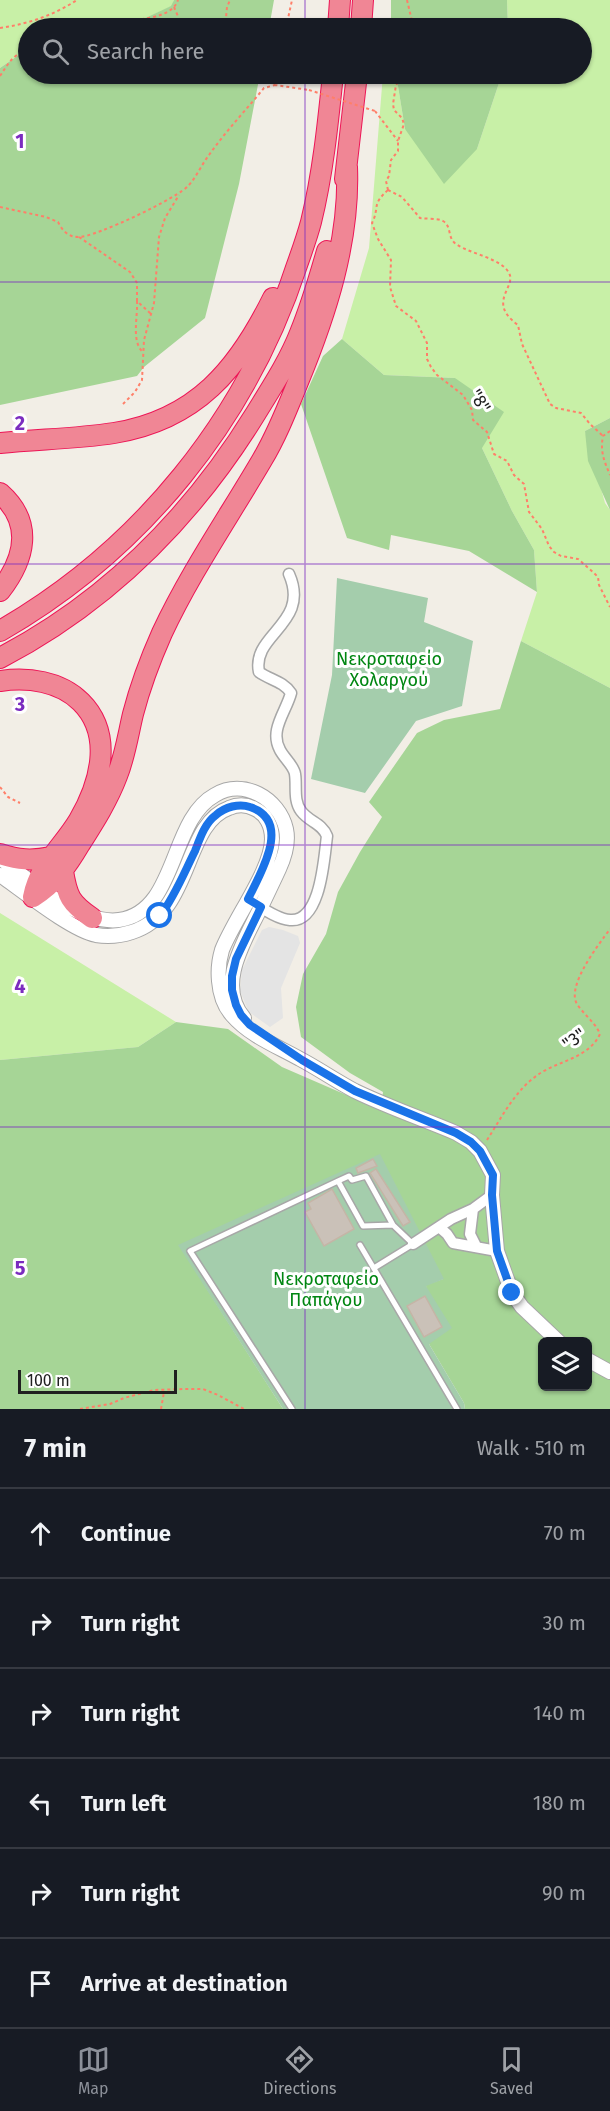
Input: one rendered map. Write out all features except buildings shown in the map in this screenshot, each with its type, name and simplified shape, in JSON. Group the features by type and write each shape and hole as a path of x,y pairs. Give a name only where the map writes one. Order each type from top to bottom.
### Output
{"highway":[{"path":"339,18 340,0"},
{"path":"362,18 363,0"},
{"path":"0,632 35,611 97,564 155,508 197,459 235,402 261,356 278,317 311,223 321,171 332,84"},
{"path":"0,658 48,631 117,580 177,522 202,493 265,399 300,334 328,250 347,167 356,84"},
{"path":"37,890 107,799 118,775 140,689 162,634 201,560 263,459 282,422 313,346 332,287 342,241 348,192 347,167"},
{"path":"0,443 116,433 165,418 205,393 238,360 252,338 311,223"},
{"path":"0,493 15,511 22,531 23,545 19,562 0,591"},
{"path":"0,681 41,681 65,690 73,695 95,720 100,735 101,757 89,799 79,820 61,847 57,864 70,900 92,918"},
{"path":"0,856 57,864"}],"street":[{"path":"248,899 282,918 292,921 303,917 310,911 317,897 327,836 324,828 300,810 296,799 295,772 276,744 279,718 288,704 291,693 285,685 267,678 260,672 258,664 260,654 292,610 295,600 294,586 289,574"},
{"path":"0,875 37,890 92,918 119,920 133,916 145,909 163,883 198,810 215,794 242,789 254,792 275,806 286,829 287,842 285,855 236,959 232,990 236,1005 250,1025 302,1060"},
{"path":"0,856 85,932 110,936 124,935 139,930 160,916 168,906 209,821 224,809 243,805 260,812 271,827 272,839 263,869 223,948 219,961 221,993 231,1014 262,1039 355,1091 456,1133 471,1142 480,1151 493,1175 492,1195 497,1251 512,1293 522,1307 555,1337"},
{"path":"413,1244 473,1209 492,1195"},
{"path":"473,1209 470,1234 476,1246"},
{"path":"440,1227 453,1243 497,1251"},
{"path":"592,1362 610,1372"}],"lane":[{"path":"292,1409 190,1251 349,1176 352,1180 366,1176 393,1225 413,1244 374,1268"},
{"path":"338,1181 363,1226 393,1225"},
{"path":"360,1245 457,1409"}],"path":[{"path":"44,18 77,0"},
{"path":"141,18 157,16 170,11 178,0"},
{"path":"226,18 230,0"},
{"path":"288,18 292,0"},
{"path":"406,0 411,18"},
{"path":"174,6 179,18"},
{"path":"0,28 18,25"},
{"path":"0,75 10,60 18,54"},
{"path":"397,84 393,96 394,110 402,118 404,124 398,141 398,151 391,160 386,181 388,190 402,197 420,218 442,220 449,229 449,236 456,244 506,268 511,280 504,294 506,314 518,325 522,344 550,404 556,408 581,413 603,436"},
{"path":"123,404 135,392 142,380 144,340 152,315 159,237 165,218 219,142 264,88 275,85 309,90 375,111 398,141"},
{"name":"\"8\"","path":"388,190 376,202 375,218 372,223 378,239 391,260 390,287 396,306 416,321 427,343 427,359 431,368 463,395 472,410 473,420 487,432 494,454 507,461 514,475 524,484 529,512 542,529 549,546 561,556 578,559 598,577 599,585 610,607"},
{"path":"0,207 46,217 58,222 62,230 71,236 79,237 90,236 180,194"},
{"path":"79,237 130,272 136,283 135,338 138,348 143,352"},
{"path":"137,301 152,315"},
{"path":"603,436 610,431"},
{"path":"603,436 602,457 610,475"},
{"path":"0,787 8,797 20,803"},
{"name":"\"3\"","path":"480,1151 519,1091 539,1073 572,1059 597,1040 600,1034 597,1027 576,1002 575,991 579,977 610,929"},
{"path":"80,1409 110,1404 154,1390 203,1389 244,1409"},
{"path":"161,1409 164,1391"}],"green space":[{"path":"0,0 174,0 172,6 146,18 18,18 18,55 0,68"},
{"path":"174,0 274,0 271,18 145,18 171,6"},
{"path":"391,0 507,0 508,18 391,18"},
{"path":"507,0 610,0 610,418 585,431 605,503 610,510 610,688 521,641 537,592 534,550 512,511 482,448 455,378 384,375 342,339 369,248 382,84 398,84 405,129 477,149 499,84 592,84 592,18 508,18"},
{"path":"18,55 18,84 258,84 239,184 205,318 144,367 137,376 0,405 0,68"},
{"path":"398,84 499,84 477,149 444,184 405,129"},
{"path":"342,339 384,375 455,378 504,412 482,448 512,511 534,550 537,592 469,551 391,535 389,550 347,538 301,404 323,356"},
{"path":"610,418 610,510 588,461 585,431"},
{"name":"Νεκροταφείο Χολαργού","path":"337,578 428,598 424,622 473,641 462,706 416,721 365,793 311,779 332,675"},
{"path":"521,641 610,688 610,1409 465,1409 464,1403 429,1344 426,1285 443,1279 179,1245 283,1409 0,1409 0,1060 138,1047 176,1022 228,1029 282,1067 381,1110 383,1092 350,1073 301,1037 296,1007 303,974 326,934 338,892 382,817 369,802 417,733 444,720 500,709"},
{"path":"0,913 176,1022 138,1047 0,1060"},
{"name":"Νεκροταφείο Παπάγου","path":"380,1154 444,1279 426,1286 452,1328 429,1344 464,1403 465,1409 283,1409 178,1245"}],"shaded area":[{"path":"269,927 298,936 300,943 281,988 283,1018 270,1027 249,1012 240,991 242,970 262,930"}],"route":[{"path":"160,916 176,892 209,821 224,809 234,806 252,807 260,812 271,827 272,839 270,853 248,899 261,907 236,959 232,976 232,990 241,1015 250,1025 302,1060 355,1091 456,1133 480,1151 493,1175 492,1195 497,1251 512,1293"}]}
